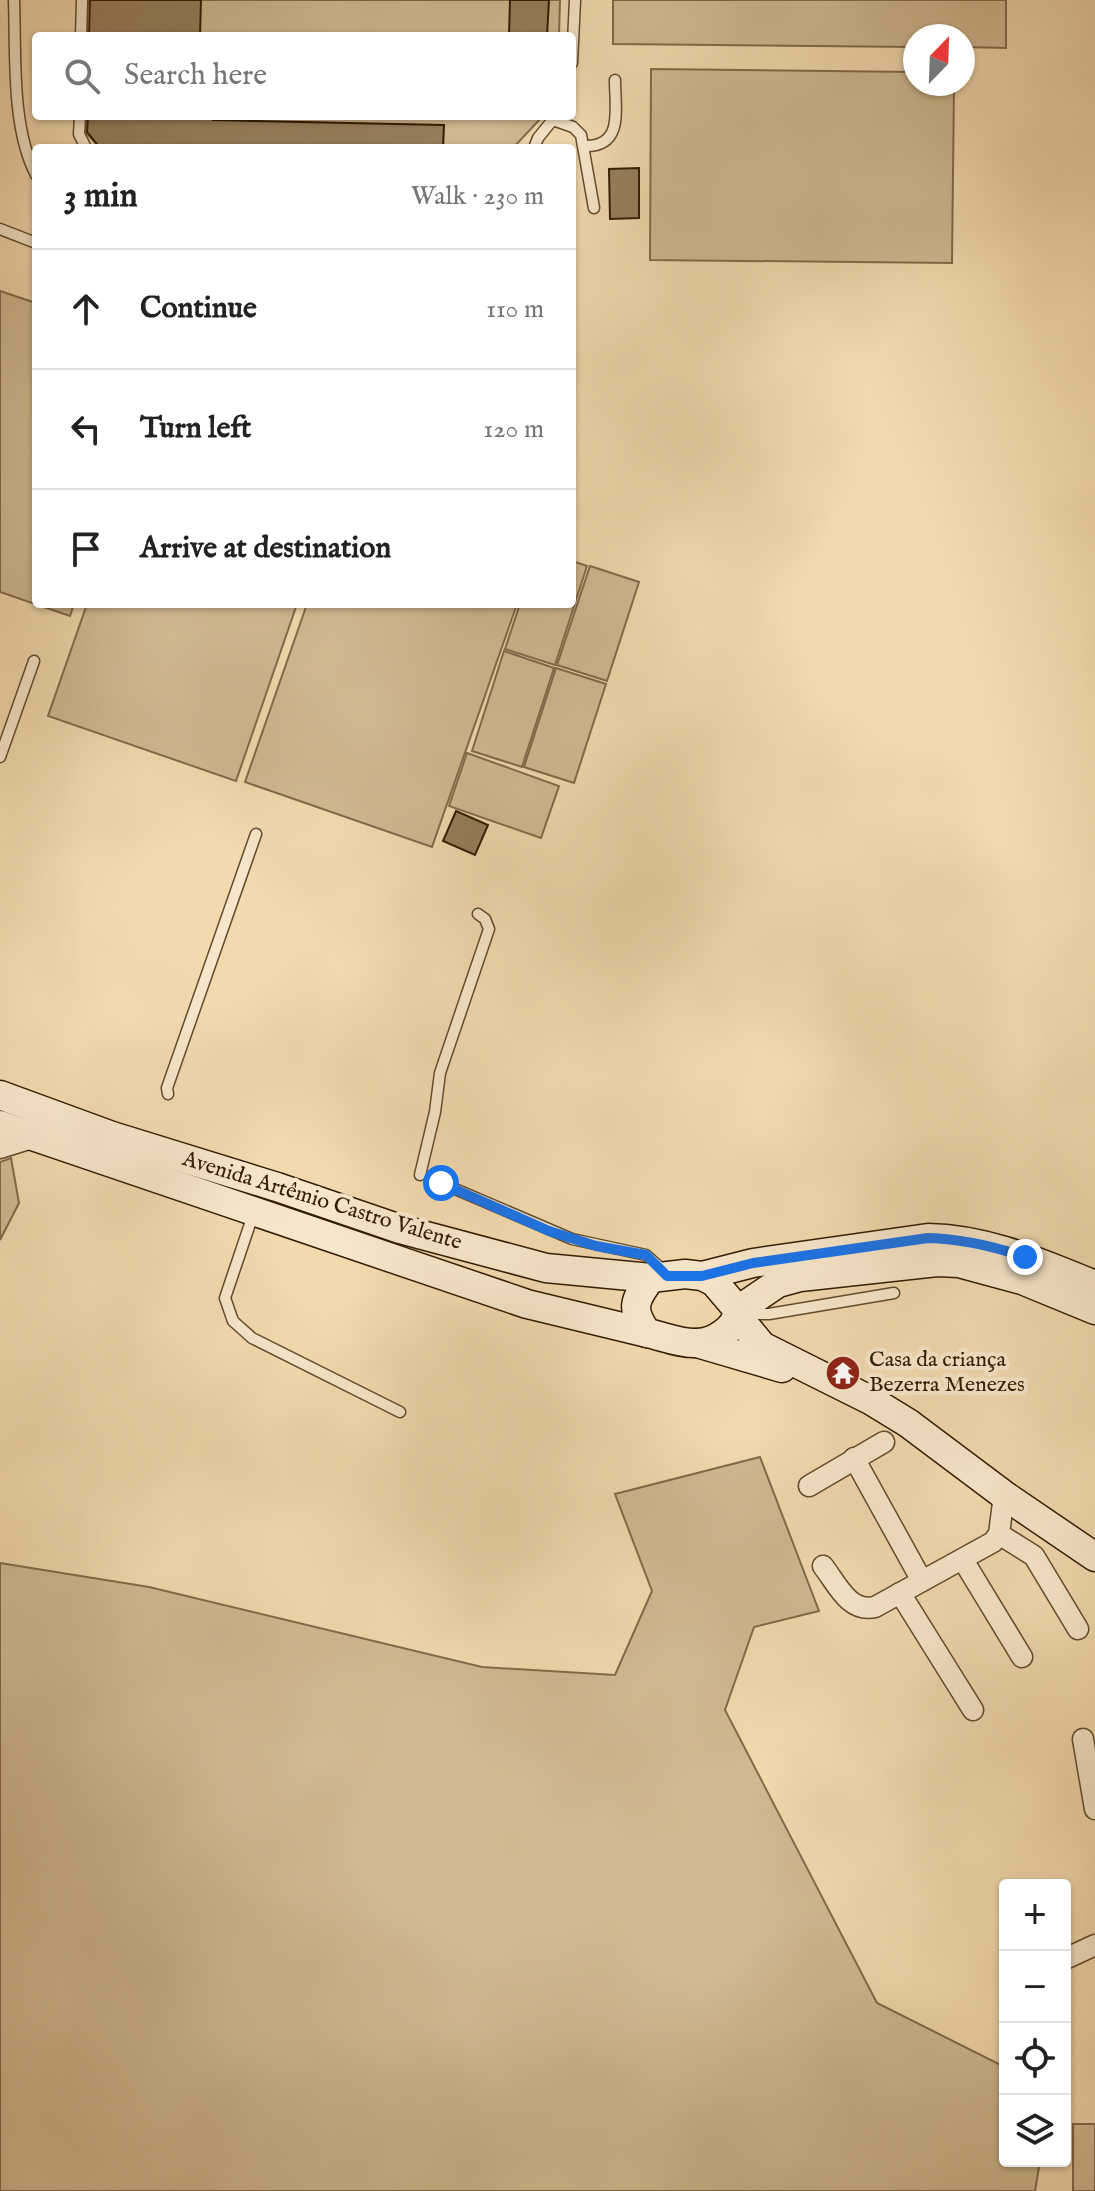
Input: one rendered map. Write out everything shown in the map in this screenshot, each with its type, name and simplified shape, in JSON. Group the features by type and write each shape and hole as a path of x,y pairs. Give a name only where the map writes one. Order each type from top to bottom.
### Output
{"main road":[{"name":"Avenida Artêmio Castro Valente","path":"0,1095 112,1136 235,1173 400,1229 546,1268 659,1277"},
{"path":"0,1125 563,1314 697,1343 789,1370 818,1375"},
{"path":"647,1333 638,1320 636,1304 638,1295 659,1277 702,1276 767,1261 915,1240 950,1239 989,1245 1095,1285"},
{"path":"697,1343 723,1333 738,1313 778,1283 800,1277 937,1262 974,1266 1022,1280 1095,1310"},
{"path":"702,1276 724,1291 762,1346 872,1401 908,1423 1004,1495 1095,1557"}],"street":[{"path":"0,1148 35,1137"},
{"path":"809,1486 884,1442"},
{"path":"854,1458 922,1581"},
{"path":"823,1566 856,1607 875,1607 993,1542 999,1534 1004,1495"},
{"path":"999,1534 1034,1556 1078,1629"},
{"path":"963,1560 1022,1657"},
{"path":"900,1593 973,1710"},
{"path":"1083,1739 1095,1809"},
{"path":"1071,1956 1095,1945"}],"lane":[{"path":"14,0 17,88 26,156 32,167"},
{"path":"81,32 82,0"},
{"path":"573,32 575,0"},
{"path":"585,146 597,146 610,137 615,119 615,80"},
{"path":"80,120 79,134 84,144"},
{"path":"536,144 552,120"},
{"path":"558,120 581,135 594,208"},
{"path":"0,229 32,241"},
{"path":"0,757 34,661"},
{"path":"168,1094 167,1088 256,834"},
{"path":"420,1175 435,1112 440,1073 489,929 485,919 478,914"},
{"path":"441,1183 560,1235 596,1246 646,1255 659,1277"},
{"path":"254,1210 225,1298 233,1321 252,1338 400,1412"},
{"path":"738,1313 769,1314 894,1293"}],"shaded area":[{"path":"88,0 560,0 559,32 87,32"},
{"path":"613,0 1006,0 1006,48 975,47 975,24 903,24 903,47 613,44"},
{"path":"651,69 903,72 903,96 954,96 952,263 650,260"},
{"path":"86,120 539,120 517,144 96,144 85,132"},
{"path":"0,291 32,302 32,603 0,592"},
{"path":"576,562 587,566 576,600"},
{"path":"590,566 639,582 607,681 557,665"},
{"path":"47,608 73,608 70,616"},
{"path":"86,608 296,608 236,781 48,716"},
{"path":"306,608 516,608 432,847 245,782"},
{"path":"519,608 573,608 555,665 505,649"},
{"path":"504,651 554,668 522,767 472,751"},
{"path":"556,668 606,684 574,783 524,767"},
{"path":"467,753 559,786 541,838 449,806"},
{"path":"11,1158 19,1203 0,1240 0,1162"},
{"path":"760,1457 819,1611 754,1627 725,1710 877,2003 999,2064 999,2167 1039,2167 1035,2191 0,2191 0,1563 149,1587 482,1667 615,1675 652,1591 615,1494"},
{"path":"1073,2124 1095,2124 1095,2191 1073,2191"}],"building":[{"path":"90,0 201,0 200,32 89,32"},
{"path":"510,0 549,0 547,32 509,32"},
{"path":"88,120 444,125 443,144 97,144 87,132"},
{"path":"639,168 639,218 610,219 609,169"},
{"path":"456,811 488,825 475,855 443,841"}],"place":[{"name":"Casa da criança Bezerra Menezes","path":"843,1373"}],"route":[{"path":"441,1183 549,1231 596,1246 646,1255 667,1276 702,1276 753,1263 928,1238 989,1245 1025,1257"}]}
